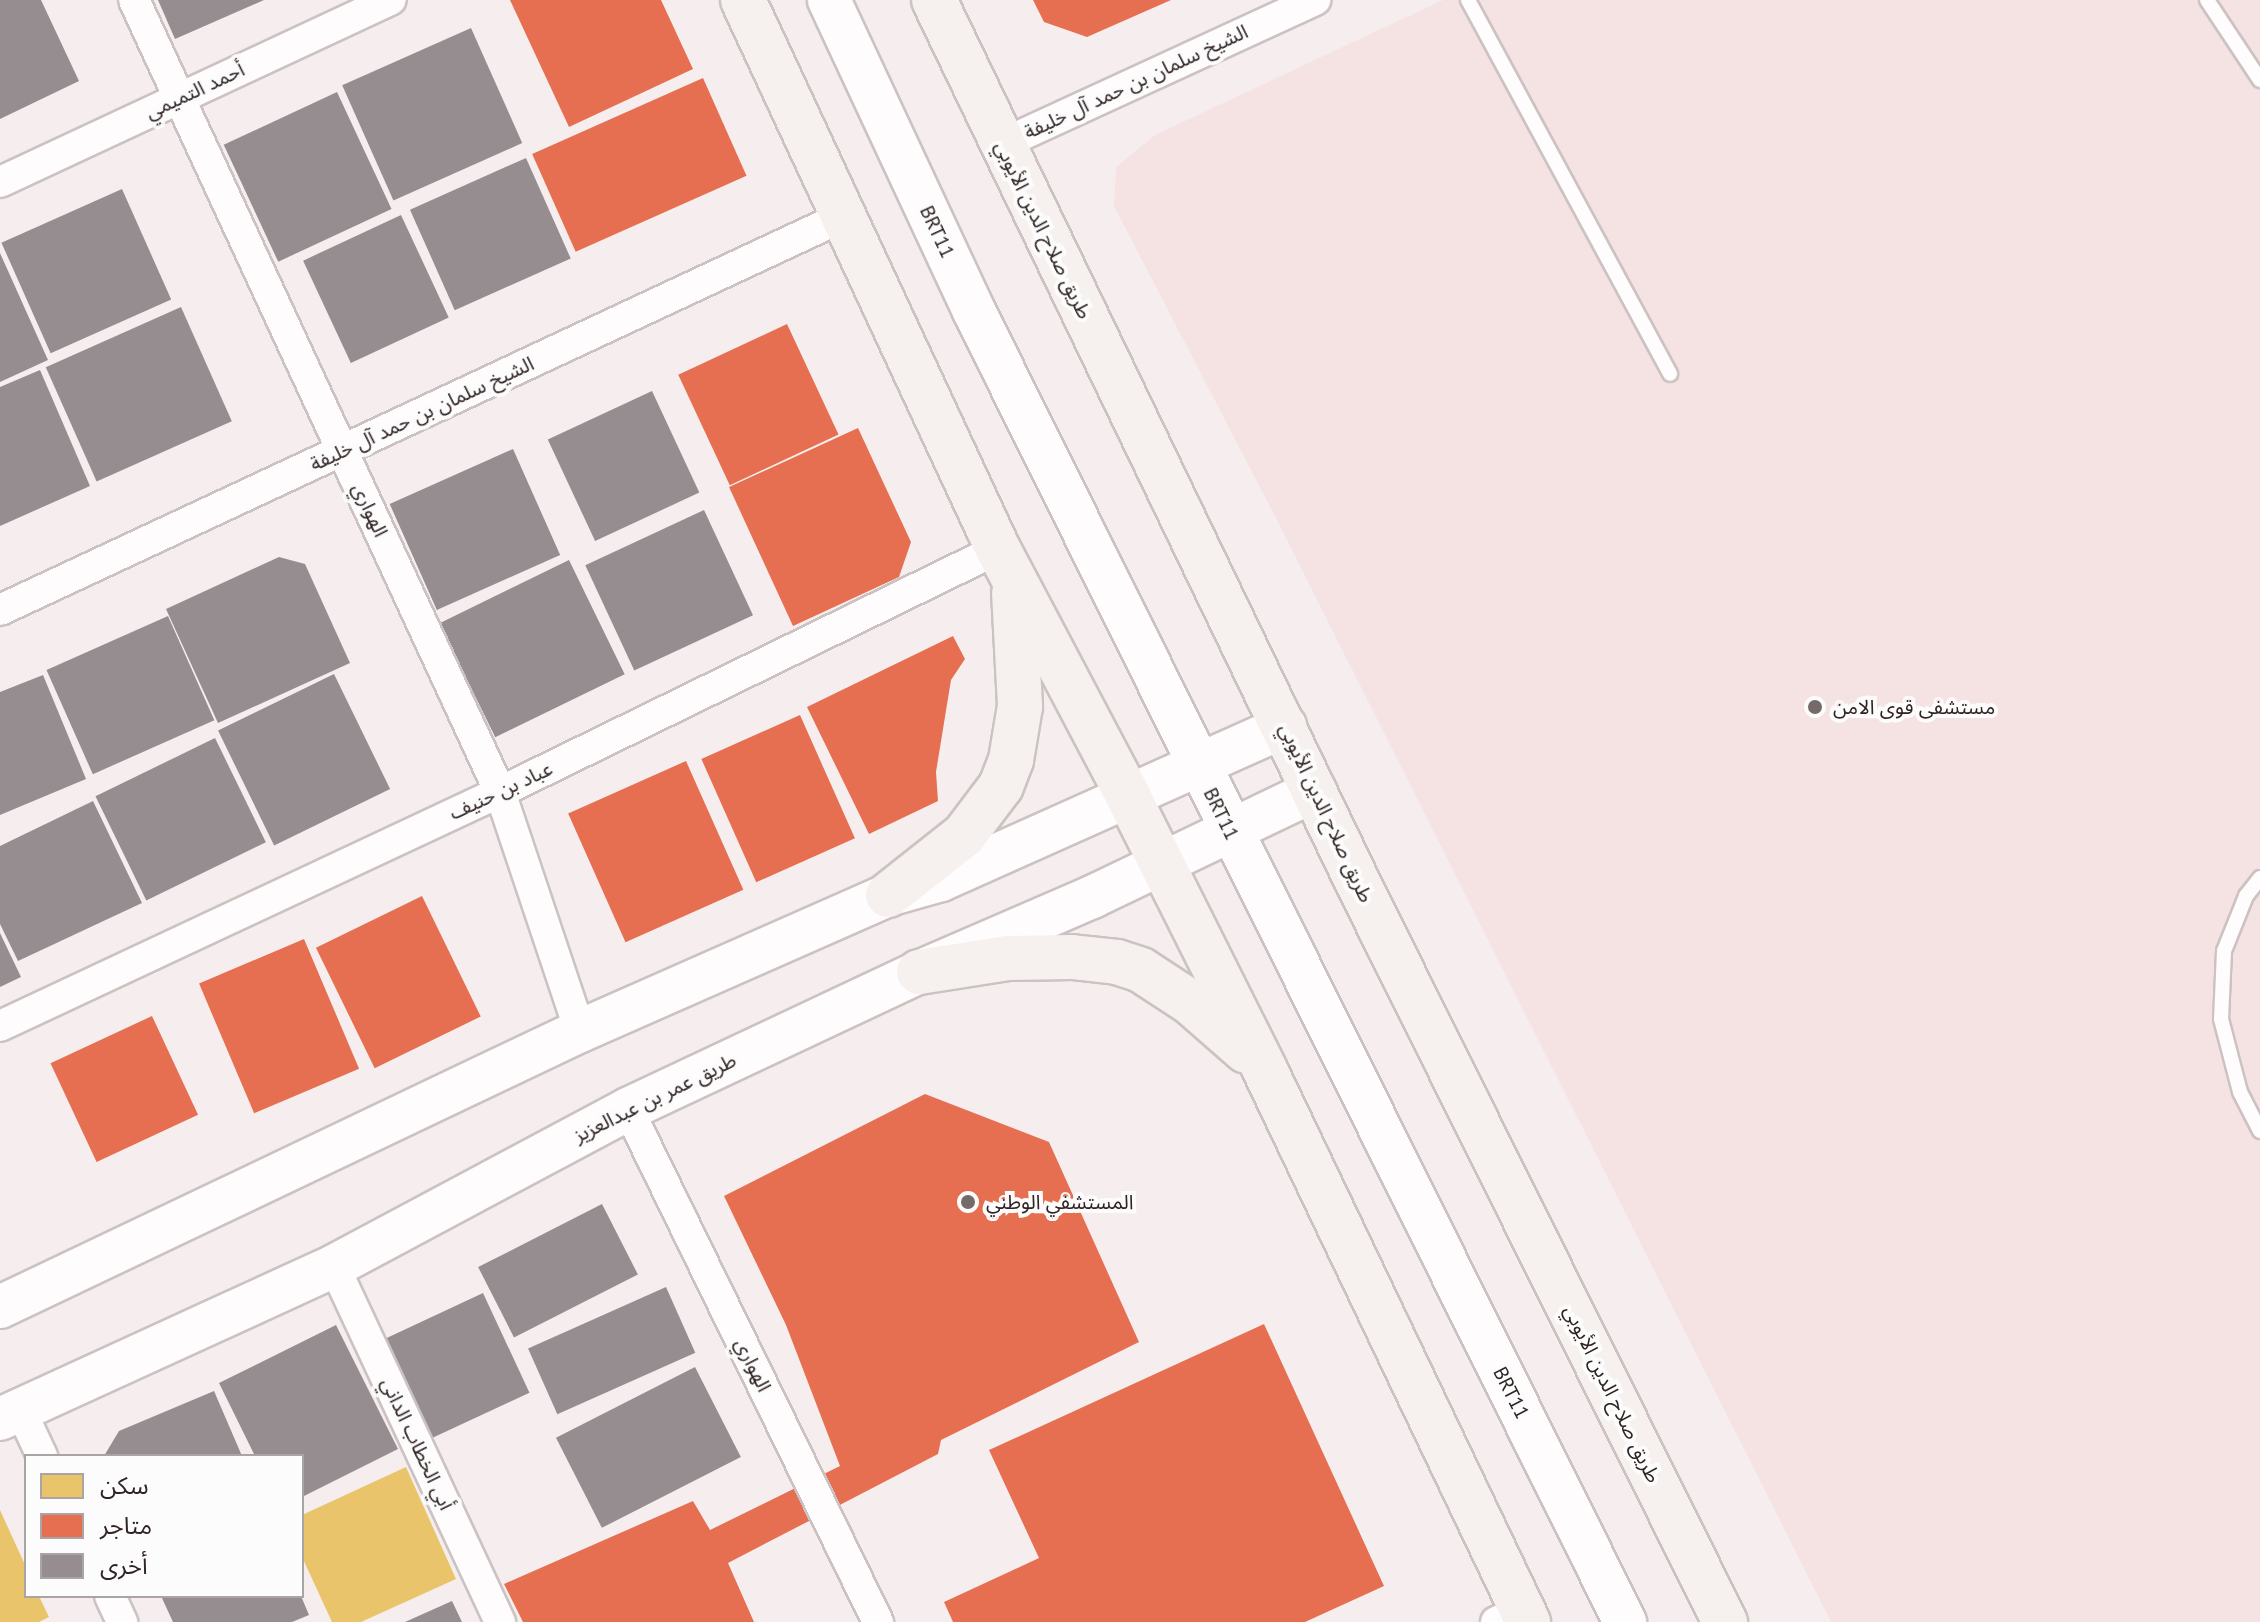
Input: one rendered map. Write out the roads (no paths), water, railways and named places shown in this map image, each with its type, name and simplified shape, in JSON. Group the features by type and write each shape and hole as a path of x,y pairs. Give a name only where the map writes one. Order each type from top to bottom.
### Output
{"main road":[{"path":"743,0 1005,564 1128,796 1264,1068 1515,1618"},
{"name":"BRT11","path":"829,0 974,311 1230,832 1625,1622"},
{"name":"طريق صلاح الدين الأيوبي","path":"934,0 1315,790 1725,1622"},
{"path":"888,895 964,835 1001,786 1011,760 1020,706 1005,564"},
{"path":"0,1307 580,1031 888,895 941,880 1285,726"},
{"name":"طريق عمر بن عبدالعزيز","path":"10,1414 334,1266 628,1109 1315,790"},
{"path":"919,972 1019,958 1117,962 1141,970 1190,1002 1264,1068"}],"street":[{"name":"الهواري","path":"134,0 500,792 580,1031"},
{"name":"أحمد التميمي","path":"0,182 391,0"},
{"name":"الشيخ سلمان بن حمد آل خليفة","path":"1002,144 1315,0"},
{"name":"الشيخ سلمان بن حمد آل خليفة","path":"0,610 842,217"},
{"name":"عباد بن حنيف","path":"0,1026 500,792 1005,564"},
{"name":"الهواري","path":"628,1109 878,1622"},
{"name":"أبي الخطاب الداني","path":"334,1266 500,1622"},
{"path":"10,1414 40,1454"},
{"path":"111,1598 122,1622"}],"lane":[{"path":"1468,0 1670,374"},
{"path":"2207,0 2260,80"},
{"path":"2260,878 2246,896 2224,951 2221,1019 2240,1092 2260,1131"}],"place":[{"name":"مستشفى قوى الامن","path":"1815,707"},
{"name":"المستشفي الوطني","path":"968,1202"}]}
